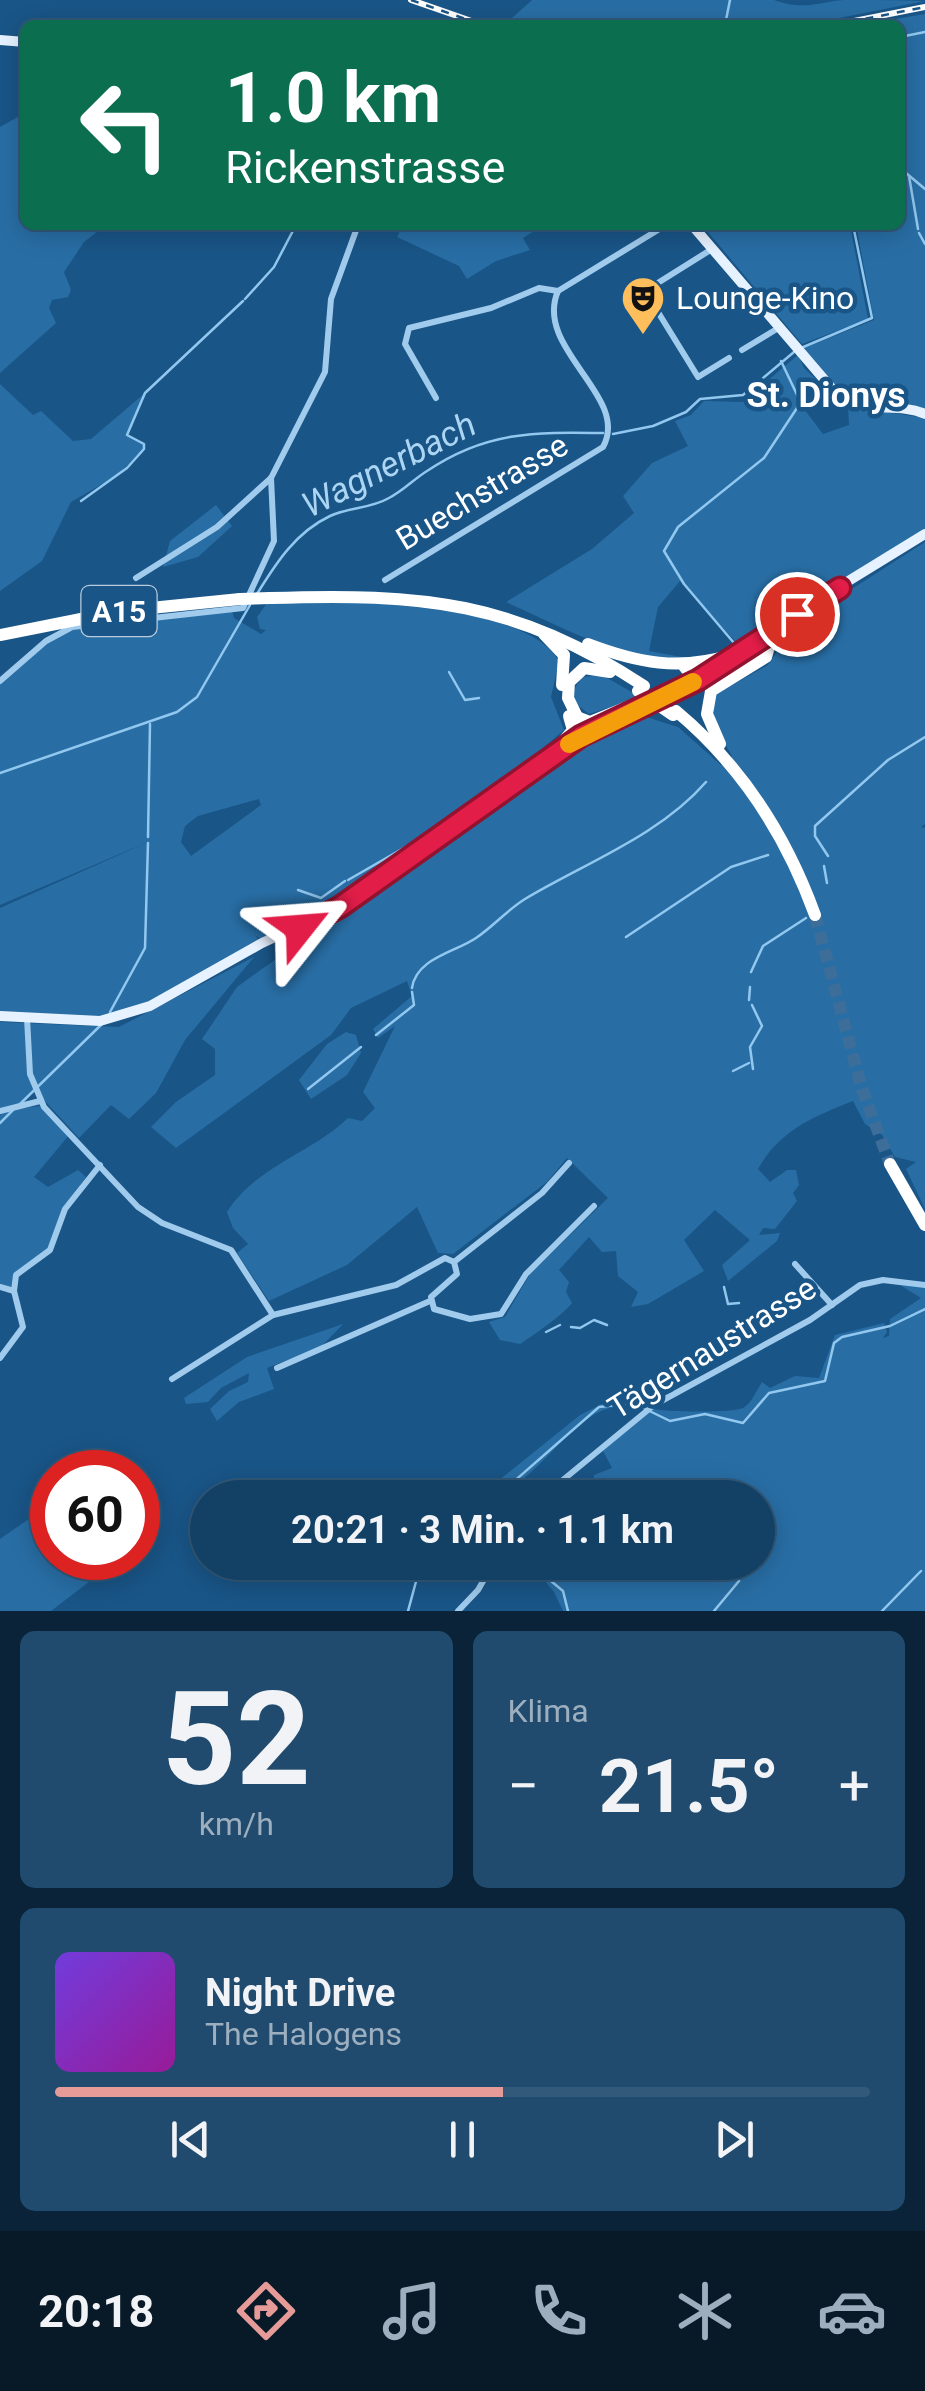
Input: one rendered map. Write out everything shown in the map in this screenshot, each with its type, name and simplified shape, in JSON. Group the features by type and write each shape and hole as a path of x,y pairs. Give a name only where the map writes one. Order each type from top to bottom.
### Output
{"highway":[{"name":"A15","path":"0,635 121,611 270,598 430,602 525,622 700,731 728,760 778,831 815,915"},
{"path":"525,622 550,638 564,655 562,696 583,733"},
{"path":"540,628 687,676 731,654"},
{"path":"728,760 709,722 708,698 720,682 759,663 766,640"},
{"path":"562,742 573,730 567,687 572,676 584,668 604,669 640,693 590,722 573,716"},
{"path":"890,1164 925,1225"}],"main road":[{"path":"697,230 828,388 850,404 925,414"},
{"path":"510,783 562,742 687,676 766,640 925,534"},
{"path":"731,654 766,640"},
{"path":"0,1016 106,1021 150,1006 262,943 340,907 640,693 687,676"}],"street":[{"path":"136,578 217,526 270,478 325,372 331,300 356,230"},
{"path":"436,398 405,344 408,328 482,310 539,288 558,292 658,230"},
{"path":"713,248 645,291 698,377 729,358"},
{"name":"Buechstrasse","path":"385,580 603,447 608,434 607,416 552,320 558,292"},
{"path":"742,350 780,327"},
{"path":"0,680 46,641 72,627 243,608 274,541 270,478"},
{"path":"27,1018 35,1091 40,1102 152,1217 231,1250 273,1315"},
{"path":"0,1111 40,1102"},
{"path":"454,1262 542,1193 569,1163"},
{"path":"0,1358 23,1328 14,1290 16,1274 50,1250 64,1208 100,1165"},
{"path":"430,1301 438,1312 470,1320 501,1314 526,1274 594,1206"},
{"path":"172,1379 273,1315 402,1283 442,1258 454,1262"},
{"path":"277,1368 430,1301 456,1276 454,1262"},
{"path":"795,1264 832,1305"},
{"name":"Tägernaustrasse","path":"563,1480 649,1409 875,1280 925,1285"},
{"path":"0,1286 14,1290"},
{"path":"458,1611 484,1580"}],"shaded area":[{"path":"532,0 774,0 803,5 845,0 925,1 829,20 510,20"},
{"path":"925,14 925,410 847,399 802,349 874,320 857,230 905,230 905,20 888,20"},
{"path":"20,116 20,230 100,230 84,242 64,272 71,290 68,297 52,300 49,308 56,323 0,373 0,127"},
{"path":"400,230 536,230 523,238 530,250 496,261 467,279 459,266 397,237"},
{"path":"706,230 851,230 868,319 802,344"},
{"path":"798,355 804,368 821,384 798,401 823,434 849,425 848,406 925,418 925,532 755,637 737,643 680,581 658,607 649,651 687,658 667,660 620,651 506,602 592,549 634,513 623,496 652,463 688,446 675,421 691,415 704,401 742,402"},
{"path":"0,384 33,415 41,411 73,441 91,439 145,393 127,435 144,444 144,449 116,476 71,502 42,561 0,591"},
{"path":"216,505 232,526 198,557 163,567 170,541"},
{"path":"925,542 925,824 921,827 925,828 925,1209 906,1169 916,1162 895,1157 882,1135 865,1124 853,1101 799,1126 767,1156 758,1169 770,1182 787,1170 796,1170 799,1185 793,1193 797,1201 775,1229 763,1228 759,1235 780,1233 777,1241 728,1281 722,1265 750,1240 715,1210 684,1240 704,1271 648,1304 631,1307 638,1292 618,1276 616,1251 602,1252 589,1237 559,1270 569,1282 566,1292 572,1303 520,1344 500,1340 489,1322 505,1317 530,1274 608,1198 567,1158 547,1182 453,1254 438,1253 417,1207 347,1265 269,1301 237,1253 248,1244 233,1228 227,1212 268,1171 348,1118 362,1121 375,1108 363,1092 395,1026 378,1038 373,1029 412,996 407,981 351,1008 331,1035 176,1148 151,1127 176,1102 215,1075 215,1049 202,1039 237,987 546,765 640,715 678,727 721,765 732,756 715,719 716,694 768,665 794,626"},
{"path":"361,602 411,607 470,615 524,632 545,645 559,661 551,697 564,730 496,788 338,904 261,939 255,935 260,941 231,961 112,1020 0,1013 0,908 148,842 0,905 0,681 34,650 73,627 232,611 234,618 261,634 266,630 260,629 257,617 267,603","holes":["259,799 261,805 191,856 181,842 185,826 198,816"]},
{"path":"602,675 635,694 633,700 589,714 575,703 573,691 582,677"},
{"path":"254,957 185,1040 156,1093 129,1119 111,1105 79,1138 34,1089 21,1107 9,1110 40,1106 70,1134 34,1177 48,1187 78,1170 86,1177 64,1209 50,1250 20,1270 14,1291 0,1284 0,1022 119,1027"},
{"path":"346,1032 356,1035 361,1053 347,1075 311,1099 299,1080 327,1044"},
{"path":"900,1285 925,1288 925,1611 563,1611 544,1580 775,1580 775,1480 593,1480 594,1475 612,1468 602,1449 654,1409 699,1412 743,1408 762,1382 770,1388 795,1376 819,1378 835,1335 884,1323 887,1332 883,1338 889,1336 890,1319 921,1298"},
{"path":"343,1324 321,1347 267,1368 274,1389 239,1402 217,1421 210,1409 229,1391 248,1382 249,1373 221,1388 208,1402 186,1404 184,1398 247,1357"},
{"path":"610,1400 645,1404 639,1410 617,1407 597,1413 521,1480 499,1480 580,1415"},
{"path":"30,1518 30,1580 91,1580 51,1611 0,1611 0,1539"}],"waterway":[{"path":"726,20 730,0"},
{"path":"905,36 925,32"},
{"path":"905,172 925,189"},
{"path":"909,176 918,229"},
{"path":"245,299 274,267 293,230"},
{"name":"Wagnerbach","path":"801,348 872,318 854,230"},
{"path":"919,233 925,244"},
{"path":"81,501 127,468 144,449 144,444 127,435 145,393 243,301"},
{"name":"Wagnerbach","path":"613,434 653,426 686,412 700,399 743,395 794,352"},
{"path":"734,643 684,584 664,551 678,527 764,458 797,408 800,401 781,361"},
{"name":"Wagnerbach","path":"257,594 288,549 318,523 337,513 389,498 422,474 470,448 533,434 603,433"},
{"name":"Wagnerbach","path":"0,773 177,712 197,697 250,605"},
{"path":"449,672 465,700 479,698"},
{"path":"148,837 150,724"},
{"path":"828,856 815,836 815,826 888,760 925,737"},
{"path":"412,988 415,978 429,963 476,938 525,899 644,833 706,782"},
{"path":"348,880 442,826"},
{"path":"110,1012 145,948 148,843"},
{"path":"626,937 731,867 768,855"},
{"path":"824,866 827,883"},
{"path":"298,890 321,898 345,881"},
{"path":"751,972 763,946 806,918"},
{"path":"749,1000 750,987"},
{"path":"376,1035 414,1005 412,992"},
{"path":"752,1005 762,1026 750,1047 753,1069"},
{"path":"19,1105 103,1023"},
{"path":"308,1089 361,1047"},
{"path":"733,1071 749,1063"},
{"path":"0,1123 13,1110"},
{"path":"724,1287 728,1304 739,1303"},
{"path":"516,1480 599,1407 633,1403 670,1421 705,1414 743,1423 769,1393 825,1381 834,1343 842,1337 890,1326 925,1309"},
{"path":"571,1327 580,1328 594,1320 607,1325"},
{"path":"546,1332 560,1325"},
{"path":"882,1611 921,1571"},
{"path":"408,1611 416,1580"},
{"path":"550,1580 563,1591 568,1611"},
{"path":"714,1611 739,1581"}],"tunnel":[{"path":"815,915 862,1089 890,1164"}],"railway":[{"path":"411,0 469,20"},
{"path":"859,20 925,7"}],"slow traffic":[{"path":"569,744 693,682"}],"place":[{"name":"Lounge-Kino","path":"643,336"}],"district":[{"name":"St. Dionys","path":"826,395"}],"route":[{"path":"300,928 340,907 581,736 698,680 840,588 797,614"}]}
